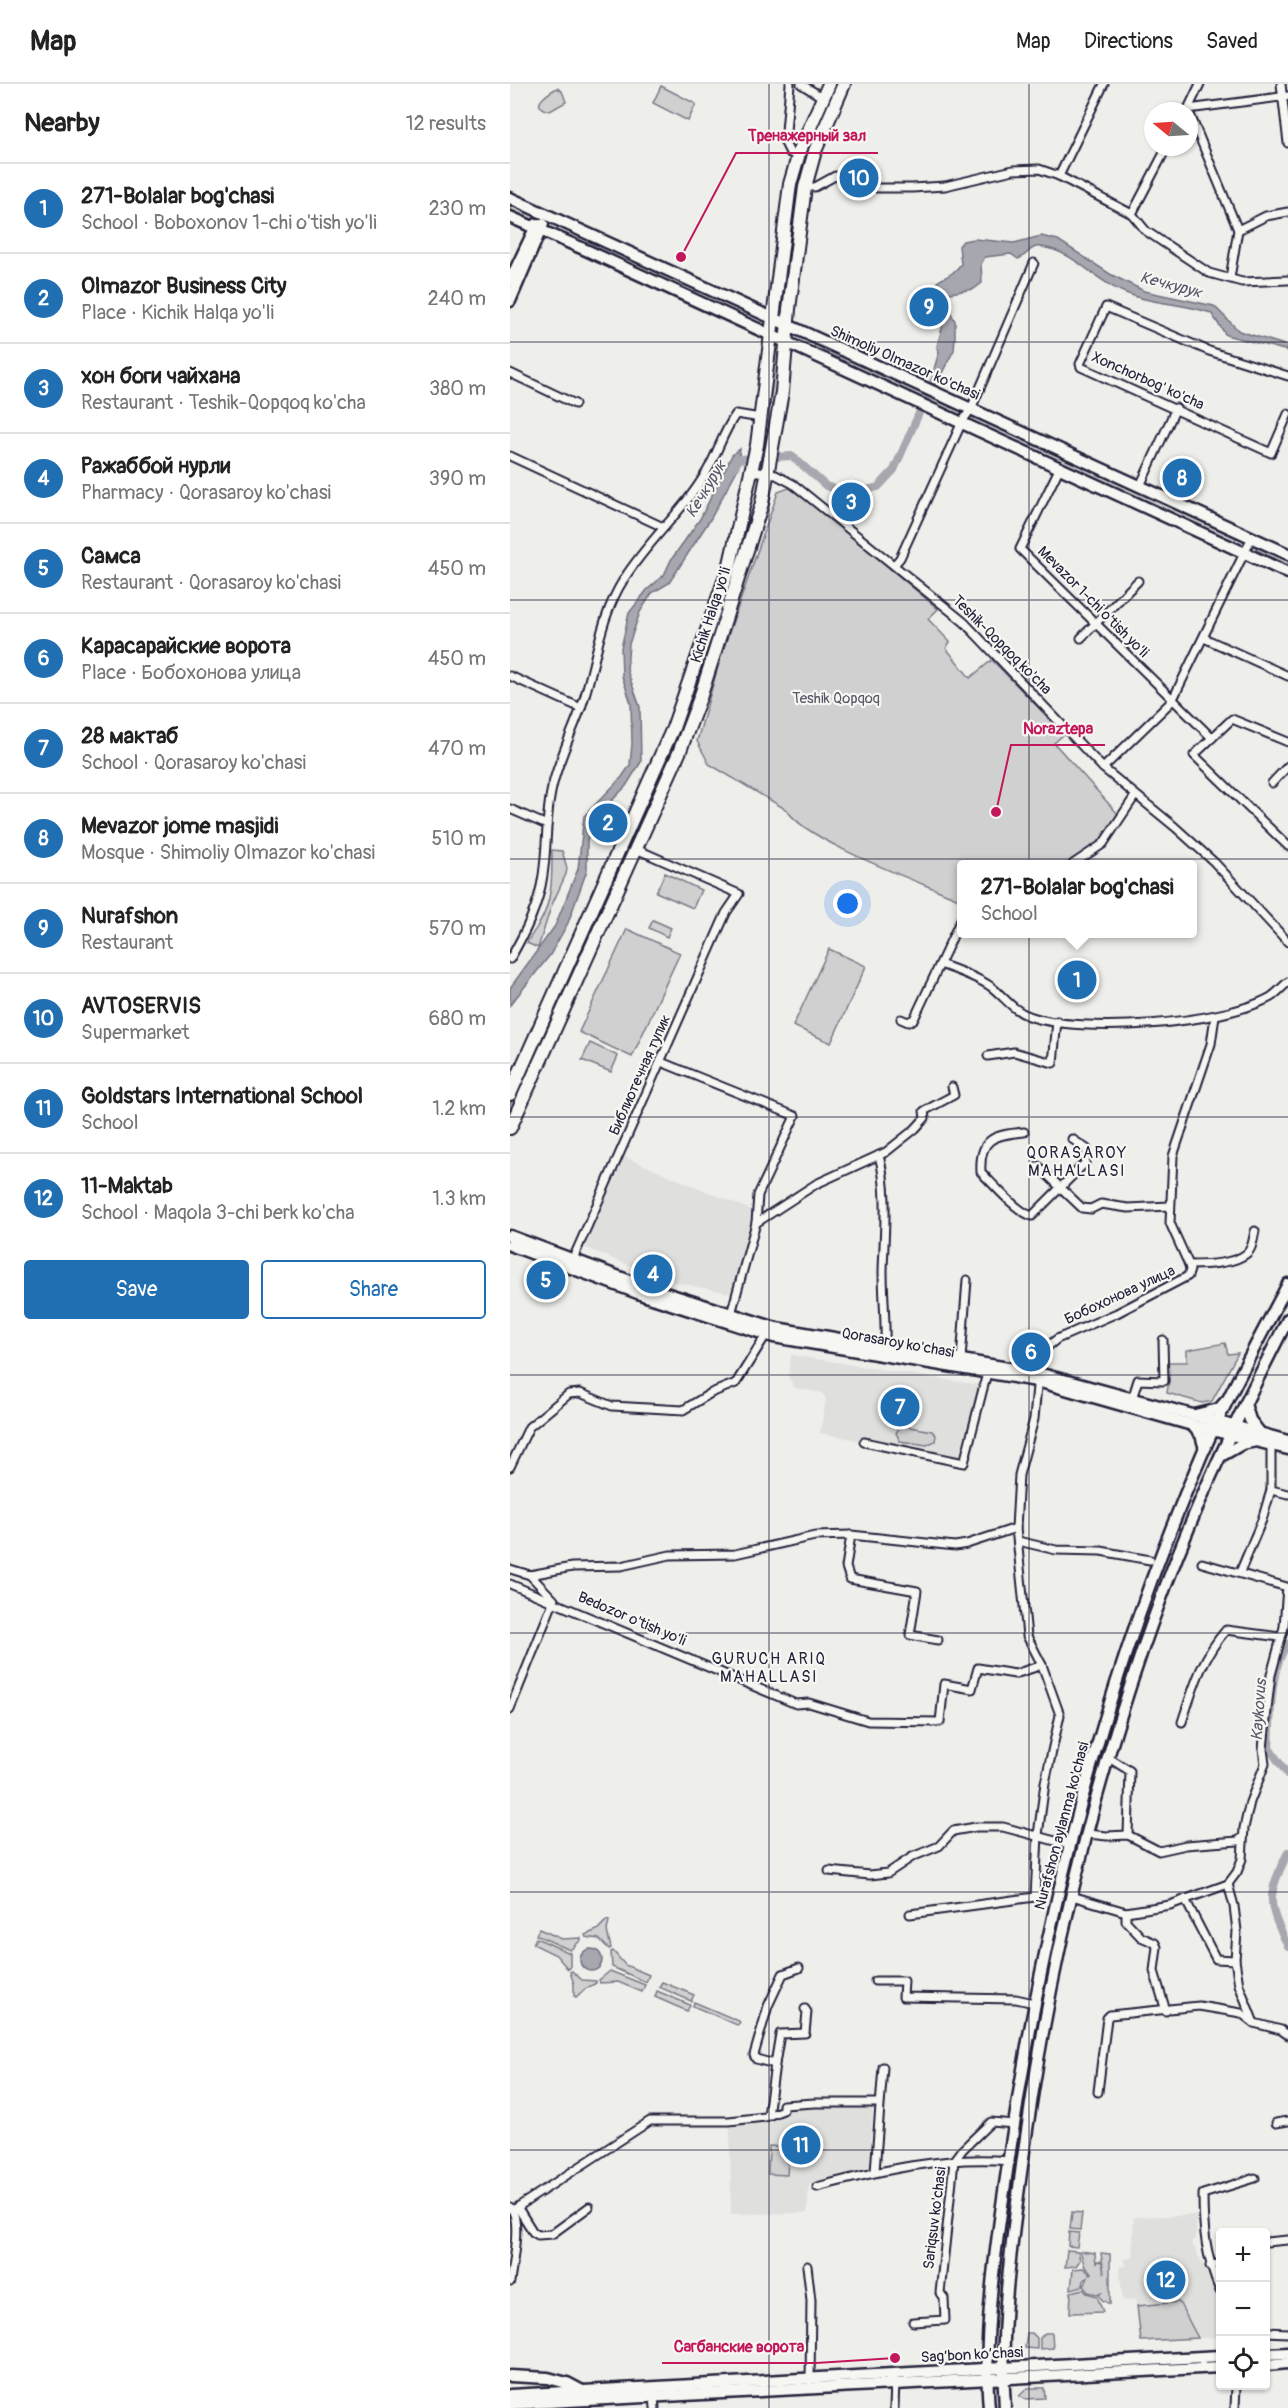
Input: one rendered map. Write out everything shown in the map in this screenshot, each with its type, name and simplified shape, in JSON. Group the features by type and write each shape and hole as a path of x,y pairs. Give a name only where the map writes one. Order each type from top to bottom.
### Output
{"highway":[{"name":"Kichik Halqa yo'li","path":"510,1094 673,728 730,564 758,445 786,205 798,156 829,84"},
{"name":"Kichik Halqa yo'li","path":"510,1128 679,753 701,695 754,532 774,447 805,187 815,151 844,84"}],"main road":[{"name":"Shimoliy Olmazor ko'chasi","path":"510,198 1288,554"},
{"path":"510,301 545,214"},
{"name":"Shimoliy Olmazor ko'chasi","path":"510,217 1288,573"},
{"path":"510,281 538,230"},
{"name":"Qorasaroy ko'chasi","path":"510,1236 643,1295 766,1335 987,1373 1038,1377 1258,1437 1288,1441"},
{"name":"Qorasaroy ko'chasi","path":"510,1245 776,1328 961,1359 1132,1399 1193,1420"},
{"name":"Nurafshon aylanma ko'chasi","path":"989,2408 987,2374 991,2307 1014,2124 1034,2003 1070,1845 1117,1684 1142,1611 1204,1449 1288,1284"},
{"name":"Nurafshon aylanma ko'chasi","path":"1005,2408 1004,2373 1016,2218 1042,2037 1072,1896 1088,1834 1130,1689 1189,1526 1245,1404 1288,1319"},
{"path":"1204,1449 1201,1435 1193,1420 1219,1409 1230,1397"},
{"path":"1221,1456 1258,1437 1245,1404"},
{"name":"Qorasaroy ko'chasi","path":"1258,1437 1270,1445 1288,1449"},
{"path":"1142,1611 1146,1618 1150,1619 1155,1616"},
{"path":"1117,1684 1125,1682 1130,1689"},
{"path":"1029,2034 1034,2040 1042,2037"},
{"path":"1001,2217 1008,2213 1016,2218"},
{"path":"1270,2354 1288,2353"},
{"name":"Sag’bon ko’chasi","path":"510,2395 895,2380 1216,2356"},
{"path":"1270,2365 1288,2363"},
{"name":"Sag’bon ko’chasi","path":"1004,2373 1216,2367"},
{"path":"510,2376 548,2378 567,2383 584,2392"},
{"name":"Sag’bon ko’chasi","path":"510,2404 655,2402 810,2384"}],"street":[{"path":"790,84 784,143 790,153 798,156"},
{"path":"801,84 822,98"},
{"path":"1059,176 1104,84"},
{"path":"1192,102 1200,84"},
{"path":"1281,84 1285,96 1288,143"},
{"path":"1198,109 1285,96"},
{"path":"1198,135 1238,230 1230,278"},
{"path":"1131,214 1162,156"},
{"path":"805,187 815,187 835,176 877,188 945,186 1028,168 1059,176 1131,214 1146,231 1209,273 1242,282 1288,280"},
{"path":"1238,230 1266,216 1288,212"},
{"path":"894,565 900,558 962,422 971,409 1034,263"},
{"name":"Xonchorbog' ko'cha","path":"1288,376 1209,351 1106,306 1080,364 1081,367 1176,408 1271,453 1288,414"},
{"path":"510,373 575,404"},
{"path":"1140,486 1176,408"},
{"path":"510,959 526,930 536,905 543,876 550,797 561,755 581,708 602,628 613,598 638,558 683,505 707,471 728,425 736,414 761,418"},
{"path":"510,456 663,527"},
{"name":"Mevazor 1-chi o'tish yo'li","path":"1060,467 1020,549 1212,738"},
{"name":"Teshik-Qopqoq ko'cha","path":"753,470 769,472 793,484 964,622 1103,768 1214,862 1288,942"},
{"path":"1103,768 1172,701 1252,537"},
{"path":"1081,639 1137,581"},
{"path":"1204,638 1288,675"},
{"path":"510,676 581,708"},
{"path":"1288,742 1232,718 1195,754 1288,846"},
{"path":"1272,783 1288,766"},
{"path":"1079,860 1103,844 1136,796"},
{"path":"510,809 547,825"},
{"name":"Библиотечная тупик","path":"571,1264 726,913 738,894 636,849"},
{"path":"901,1018 908,1022 914,1019 957,927"},
{"path":"939,964 990,986 1017,1011 1031,1017 1056,1021 1131,1025 1215,1016 1271,997 1288,982"},
{"name":"Бобохонова улица","path":"910,1914 1035,1898 1038,1835 1045,1783 1059,1715 1042,1665 1027,1636 1016,1528 1019,1475 1034,1419 1042,1355 1046,1348 1057,1339 1185,1279 1190,1270 1170,1223 1173,1156 1206,1061 1215,1016"},
{"path":"988,1056 1014,1052 1053,1063 1056,1021"},
{"path":"661,1062 795,1116 758,1195 756,1223 731,1314"},
{"path":"756,1223 816,1184 886,1152 915,1129 925,1117 924,1111 954,1095 952,1088"},
{"path":"1024,1132 992,1138 985,1145 980,1159 981,1172 1009,1200 1032,1216 1085,1163 1087,1149 1072,1139"},
{"path":"879,1155 885,1186 886,1216 883,1272 885,1346"},
{"path":"1038,1166 1082,1208 1091,1209 1101,1204 1128,1208 1170,1206"},
{"path":"1189,1265 1216,1264 1246,1254 1251,1248 1255,1231"},
{"path":"961,1359 967,1280"},
{"path":"510,1467 530,1427 569,1394 580,1394 612,1406 683,1410 711,1393 736,1383 766,1335"},
{"path":"1132,1399 1138,1380 1164,1381 1163,1340"},
{"path":"864,1442 964,1463 987,1373"},
{"path":"1240,1572 1262,1521 1271,1490 1270,1445"},
{"path":"1271,1490 1288,1494"},
{"path":"510,1569 530,1575 572,1567 621,1566 670,1554 735,1554 815,1536 851,1535 955,1546 1016,1528"},
{"path":"851,1535 846,1568 850,1579 917,1591 910,1635 938,1640"},
{"path":"1018,1540 1056,1550 1101,1551 1150,1560"},
{"path":"1072,1896 1126,1912 1170,1905 1228,1884 1237,1872 1242,1859 1250,1802 1265,1764 1263,1749 1268,1700 1280,1637 1286,1627 1287,1587 1202,1563"},
{"path":"510,1709 554,1600 530,1575"},
{"name":"Bedozor o'tish yo'li","path":"510,1584 554,1600 796,1704 809,1704 868,1721 940,1722 944,1684 972,1689 978,1668 1015,1674 1042,1665"},
{"path":"1182,1722 1198,1672 1209,1651 1227,1630 1280,1637"},
{"path":"1109,1758 1130,1771 1128,1835"},
{"path":"829,1871 870,1875 888,1873 912,1857 939,1846 953,1832 976,1827 1003,1827 1070,1845"},
{"path":"1088,1834 1128,1835 1159,1851 1186,1845 1238,1841 1244,1838"},
{"path":"1228,1884 1236,1923 1235,1960 1239,1985 1254,2023"},
{"path":"1185,1899 1216,1959 1235,1960"},
{"path":"1126,1912 1126,1921 1141,1937 1155,1943 1157,1947 1154,1971 1166,2011"},
{"path":"775,2064 756,2059 754,2055 768,2006 783,1974 799,1968"},
{"path":"875,1981 904,1981 903,1997 1016,1999 1034,2003"},
{"path":"1098,2092 1108,2016 1199,2006 1241,2013 1254,2023 1281,2030 1288,2035"},
{"path":"768,2116 780,2034 805,2033 807,2012 805,2009"},
{"path":"875,2172 883,2067"},
{"path":"514,2208 650,2121 729,2121 768,2116 783,2110 783,2106 814,2103 879,2103"},
{"path":"1276,2123 1288,2121"},
{"name":"Sariqsuv ko'chasi","path":"913,2322 945,2320 944,2298 940,2293 954,2162 963,2149 990,2122 1014,2124"},
{"path":"817,2187 875,2172 954,2162 1009,2161"},
{"path":"1217,2282 1210,2266 1203,2229 1203,2194 1255,2178"},
{"path":"514,2208 533,2232 544,2235 552,2234 588,2207"},
{"path":"510,2282 516,2223 514,2208"},
{"path":"1270,2242 1288,2240"},
{"path":"1210,2266 1216,2264"},
{"path":"807,2266 811,2300 810,2384"},
{"path":"1270,2332 1288,2332"},
{"path":"894,2408 895,2380"},
{"path":"1235,2408 1236,2390"}],"shaded area":[{"path":"1041,236 1058,240 1110,274 1144,291 1214,306 1239,331 1288,346 1288,351 1226,335 1211,313 1154,301 1121,291 1063,254 1037,247 1018,259 1011,254 985,257 981,264 982,283 974,289 944,294 943,298 955,321 954,350 942,373 935,378 934,369 939,352 937,346 944,321 934,299 933,288 936,283 961,264 959,246 963,241 975,239 1014,243"},
{"path":"740,449 737,470 711,518 669,583 652,593 640,612 629,644 627,670 640,707 641,762 626,786 600,813 587,840 587,870 568,923 550,955 510,1005 510,988 555,926 578,869 584,816 622,777 630,765 631,703 622,676 621,648 629,613 647,590 664,575 671,560 700,519 732,455"},
{"path":"625,1157 756,1212 733,1294 665,1280 584,1247"},
{"path":"791,1355 979,1385 974,1416 965,1432 960,1459 820,1433 826,1399 822,1393 795,1388 788,1377"},
{"path":"591,1949 599,1952 602,1960 599,1968 591,1971 583,1968 580,1960 583,1952"},
{"path":"814,2105 873,2107 869,2167 809,2185 807,2213 731,2214 730,2123 765,2122 785,2113 787,2107"},
{"path":"1197,2215 1196,2239 1191,2242 1216,2288 1216,2337 1141,2341 1136,2299 1123,2301 1119,2267 1126,2266 1125,2259 1132,2258 1134,2217"}],"green space":[{"path":"834,84 839,84 800,184 785,301 780,300 792,196 798,170"},
{"path":"661,86 696,104 688,121 653,103"},
{"path":"557,88 562,91 566,102 550,111 543,109 540,106 542,100"},
{"path":"510,204 532,214 535,219 531,220 510,211"},
{"path":"815,344 962,411 959,417 813,350"},
{"path":"779,345 779,376 772,406 770,404 776,347"},
{"path":"971,416 1237,536 1235,542 968,422"},
{"name":"Teshik Qopqoq","path":"789,488 818,508 938,609 928,619 950,642 946,648 970,678 992,660 1064,734 1054,743 1118,814 1099,844 1074,860 957,860 957,898 840,848 798,822 787,810 709,764 697,741 721,656 778,492"},
{"path":"753,493 758,494 744,548 691,712 510,1115 510,1105 687,708 740,547"},
{"path":"1257,544 1288,559 1288,565 1255,549"},
{"path":"552,850 562,851 567,868 538,948 527,943 547,906 551,888"},
{"path":"665,873 701,890 693,908 656,892"},
{"path":"653,920 671,928 667,937 649,928"},
{"path":"627,929 680,953 632,1057 579,1032"},
{"path":"829,949 866,966 831,1043 793,1026"},
{"path":"590,1043 618,1056 611,1072 582,1060"},
{"path":"1225,1343 1228,1354 1238,1353 1212,1401 1202,1403 1167,1393 1169,1380 1166,1380 1166,1362 1187,1362 1187,1350"},
{"path":"905,1426 932,1431 936,1435 935,1441 927,1445 900,1441 896,1433 899,1428"},
{"path":"607,1920 609,1921 607,1931 611,1948 609,1949 599,1939 585,1935 597,1930"},
{"path":"539,1929 562,1939 581,1938 581,1940 570,1950 536,1935"},
{"path":"536,1938 570,1953 570,1968 568,1969 556,1955 533,1944"},
{"path":"613,1951 625,1965 649,1975 646,1982 612,1967 611,1952"},
{"path":"572,1971 582,1980 596,1981 596,1983 576,1997 574,1996 574,1984 570,1972"},
{"path":"610,1971 645,1985 642,1992 618,1982 600,1983 599,1980"},
{"path":"662,1982 694,1995 691,2001 659,1987"},
{"path":"657,1991 690,2005 687,2011 655,1997"},
{"path":"694,2002 740,2023 737,2025 693,2006"},
{"path":"769,2146 789,2147 787,2175 768,2174"},
{"path":"1072,2212 1082,2213 1080,2230 1070,2229"},
{"path":"1069,2232 1079,2233 1077,2247 1068,2246"},
{"path":"1067,2250 1078,2251 1080,2260 1076,2266 1065,2267"},
{"path":"1080,2251 1095,2253 1096,2264 1097,2261 1102,2262 1104,2273 1101,2253 1110,2254 1110,2304 1102,2300 1099,2295 1102,2292 1097,2294 1088,2292 1084,2287 1088,2277 1084,2280 1083,2286 1071,2289 1073,2269 1083,2268 1092,2273 1085,2267"},
{"path":"1083,2289 1097,2296 1103,2312 1070,2313 1071,2292"},
{"path":"1179,2302 1198,2338 1141,2341 1137,2306"},
{"path":"1027,2333 1032,2333 1037,2338 1037,2349 1025,2348"},
{"path":"1045,2333 1052,2333 1053,2348 1040,2349 1040,2338"},
{"path":"1028,2388 1044,2388 1045,2398 1025,2399 1019,2396"}],"waterway":[{"name":"Кечкурук","path":"735,467 739,459 792,456 826,486 841,491 859,492 878,487 894,470 938,370"},
{"name":"Kaykovus","path":"1288,1644 1277,1666 1274,1679 1269,1748 1288,1775"},
{"name":"Kaykovus","path":"1288,1852 1276,1879 1272,1899 1276,1919 1288,1946"}],"place":[{"name":"AVTOSERVIS","path":"859,178"},
{"name":"Тренажерный зал","path":"681,257"},
{"name":"Nurafshon","path":"929,307"},
{"name":"Mevazor jome masjidi","path":"1182,478"},
{"name":"хон боги чайхана","path":"851,502"},
{"name":"Noraztepa","path":"996,812"},
{"name":"Olmazor Business City","path":"608,823"},
{"name":"271-Bolalar bog'chasi","path":"1077,980"},
{"name":"Ражаббой нурли","path":"653,1274"},
{"name":"Самса","path":"546,1280"},
{"name":"Карасарайские ворота","path":"1031,1352"},
{"name":"28 мактаб","path":"900,1407"},
{"name":"Goldstars International School","path":"801,2145"},
{"name":"11-Maktab","path":"1166,2280"},
{"name":"Сагбанские ворота","path":"895,2358"}],"district":[{"name":"QORASAROY MAHALLASI","path":"1077,1162"},
{"name":"GURUCH ARIQ MAHALLASI","path":"769,1668"}]}
